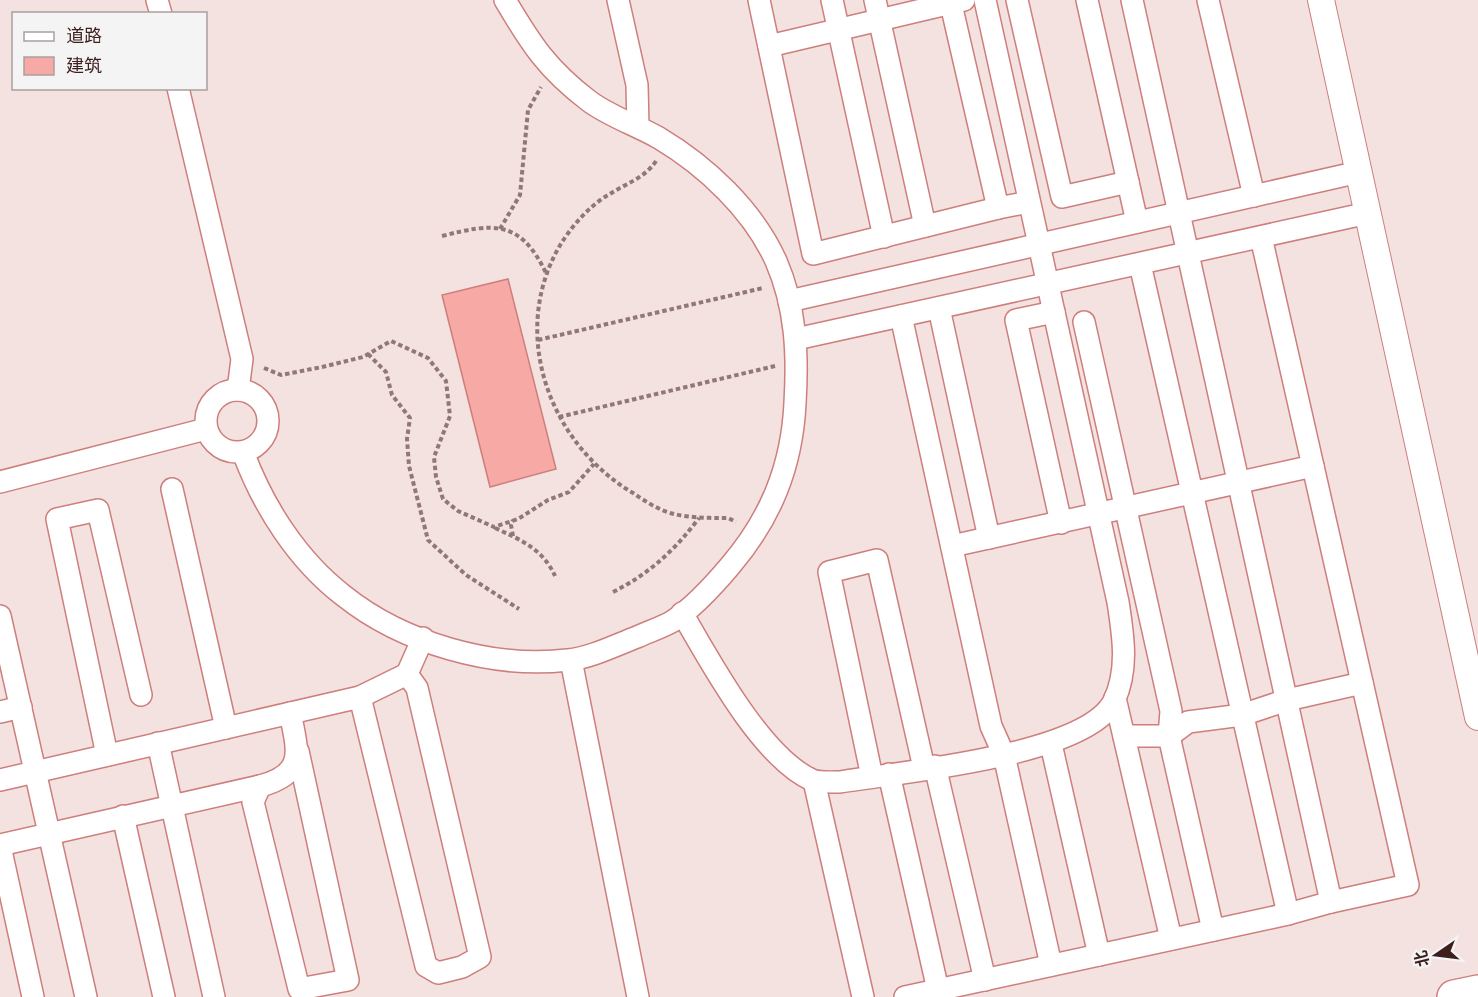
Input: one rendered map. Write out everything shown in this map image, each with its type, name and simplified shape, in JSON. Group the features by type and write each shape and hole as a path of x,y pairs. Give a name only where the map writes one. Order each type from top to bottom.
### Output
{"main road":[{"path":"1454,997 1478,992"}],"street":[{"path":"243,452 250,473 282,530 308,562 342,596 383,623 483,656 529,661 571,660 635,638 673,621 716,583 749,544 788,466 794,417 798,361 796,339 787,292 774,258 746,214 691,159 667,143 592,103 555,72 535,50 505,0"},
{"path":"618,0 638,85 638,127"},
{"path":"759,0 813,254 1029,202"},
{"path":"832,0 884,237"},
{"path":"682,613 751,722 786,763 814,781 840,782 1004,755 1051,744 1077,733 1098,719 1114,698 1121,682 1122,633 985,0"},
{"path":"1017,0 1062,197 1128,182"},
{"path":"1087,0 1137,222"},
{"path":"1132,0 1332,902"},
{"path":"1208,0 1254,196"},
{"path":"1321,0 1478,717"},
{"path":"769,46 838,30 877,10 955,1 998,208"},
{"path":"877,10 925,226"},
{"path":"178,90 242,358 238,390"},
{"path":"787,292 1039,244 1359,172"},
{"path":"796,339 1368,213"},
{"path":"905,997 1288,914 1408,885 1261,237"},
{"path":"1140,264 1288,914"},
{"path":"939,308 989,538"},
{"path":"1054,312 1016,320 1060,522"},
{"path":"901,316 991,726 1004,755 1051,965"},
{"path":"1084,322 1171,711 1169,736 1213,930"},
{"path":"238,390 254,394 261,401 268,421 262,440 255,447 243,452 226,450 217,446 206,429 205,418 214,399 223,393 238,390"},
{"path":"0,482 206,429"},
{"path":"951,546 1313,466"},
{"path":"172,489 226,728"},
{"path":"107,755 57,519 98,510 141,695"},
{"path":"938,990 829,572 877,560 985,980"},
{"path":"0,616 86,997"},
{"path":"0,780 360,697 407,674 423,638"},
{"path":"571,660 638,997"},
{"path":"360,697 426,966 438,973 462,967 480,957 417,688 407,674"},
{"path":"1124,736 1169,736 1188,722 1242,715 1287,700 1362,683"},
{"path":"1114,698 1171,939"},
{"path":"0,712 21,707"},
{"path":"260,786 253,802 299,989 348,980 290,713"},
{"path":"158,743 214,997"},
{"path":"1051,744 1098,955"},
{"path":"33,997 0,846 260,786 283,777 293,769 298,751"},
{"path":"814,781 862,997"},
{"path":"123,816 164,997"}],"path":[{"path":"500,229 520,195 528,110 535,94 555,72"},
{"path":"667,143 652,167 635,181 589,208 560,246 546,273 537,308 538,340 546,388 580,450 614,482 672,514 728,518 755,532"},
{"path":"441,236 485,225 515,234 529,244 546,273"},
{"path":"538,340 787,292"},
{"path":"242,358 281,375 368,354 391,341 428,358 446,381 450,416 434,457 436,477 444,499 458,512 535,549 548,561 555,576"},
{"path":"368,354 386,372 392,395 410,418 407,439 409,466 428,540 466,575 519,609"},
{"path":"560,417 798,361"},
{"path":"494,528 548,500 569,492 594,464"},
{"path":"613,592 636,581 659,563 700,517"},
{"path":"513,520 511,525 513,537"}],"building":[{"path":"508,279 556,469 490,487 442,295"}]}
